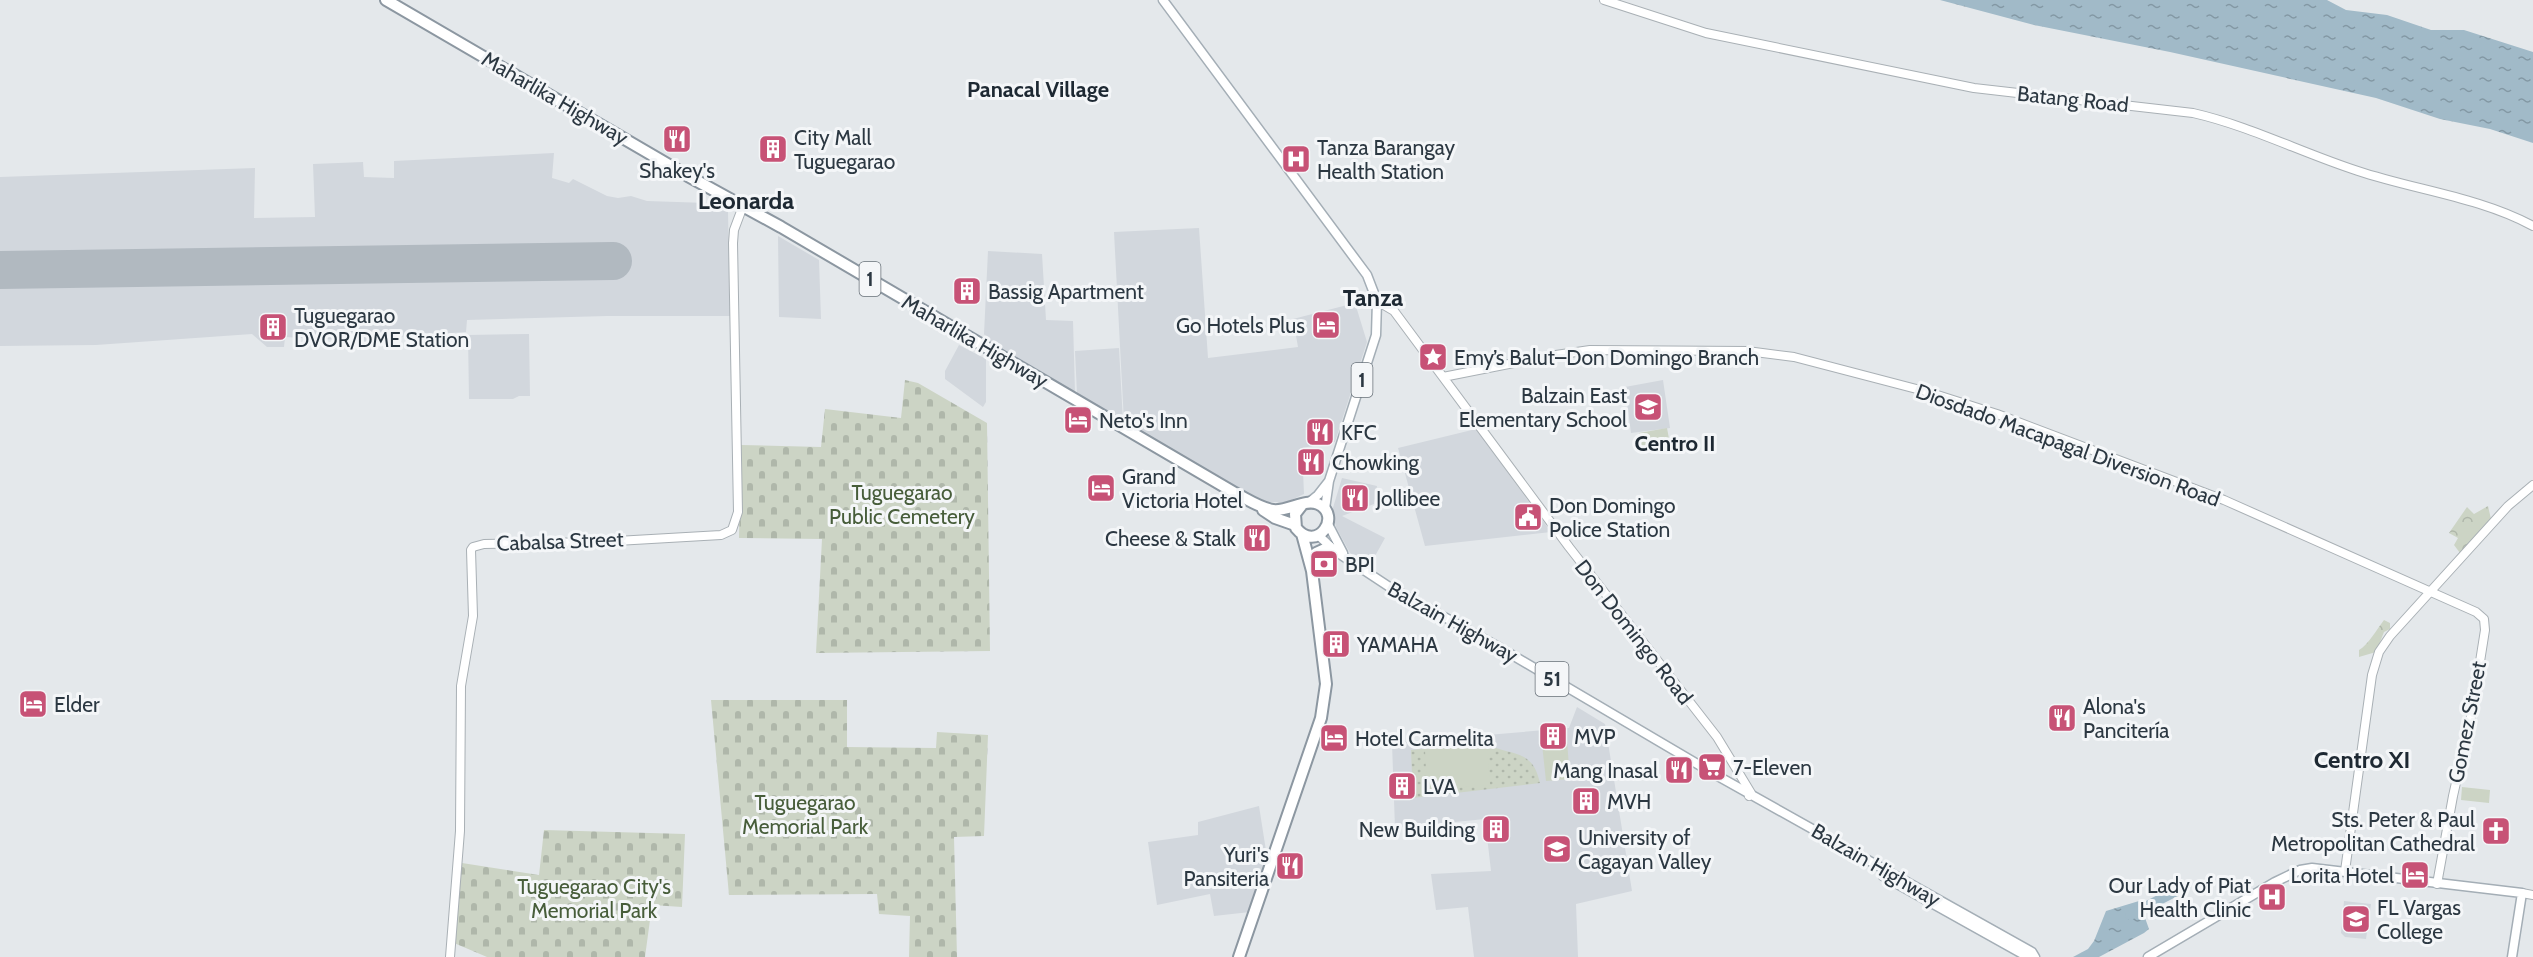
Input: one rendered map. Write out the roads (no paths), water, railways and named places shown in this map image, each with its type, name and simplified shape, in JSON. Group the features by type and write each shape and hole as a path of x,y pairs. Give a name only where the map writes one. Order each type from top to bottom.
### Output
{"highway":[{"name":"Maharlika Highway","path":"386,0 1299,530"},
{"name":"Maharlika Highway","path":"1253,502 1272,510 1287,510 1305,504"},
{"name":"1","path":"1316,536 1299,530 1295,514 1305,504 1318,504 1325,509 1328,524"},
{"path":"1310,562 1316,536 1328,524"},
{"path":"1239,957 1323,712 1326,684 1310,562 1299,530"},
{"path":"1310,562 1316,554 1329,547"}],"main road":[{"name":"1","path":"1163,0 1371,282 1377,301 1376,335 1329,481 1325,509"},
{"name":"Batang Road","path":"1604,0 1706,33 1974,88 2182,111 2227,120 2354,170 2491,208 2533,226"},
{"name":"Cabalsa Street","path":"450,957 460,831 461,686 473,616 471,550 473,547 484,544 599,542 721,535 732,530 738,513 733,243 734,230 743,206"},
{"name":"Don Domingo Road","path":"1377,301 1394,311 1569,547 1717,737 1750,795"},
{"name":"Diosdado Macapagal Diversion Road","path":"1443,377 1590,350 1747,351 1794,357 1928,392 1997,414 2224,500 2429,592"},
{"name":"1","path":"1305,504 1318,495 1329,481"},
{"path":"2345,872 2369,687 2375,664 2390,636 2508,506 2533,485"},
{"name":"51","path":"1328,524 1339,548 1348,558"},
{"name":"51","path":"1316,536 1348,558"},
{"name":"Balzain Highway","path":"1348,558 1384,584 1497,646 1921,898 2028,957"},
{"name":"Gomez Street","path":"2429,592 2476,612 2481,615 2485,624 2472,712 2452,796 2437,884"},
{"name":"Balzain Highway","path":"1750,795 2031,952 2035,957"},
{"path":"2148,957 2266,887 2305,869 2320,868 2533,895"},
{"path":"2512,957 2522,893"}],"water":[{"path":"1940,0 2327,0 2346,10 2387,15 2431,30 2464,30 2533,52 2533,143 2490,129 2440,119 2376,98 2170,52 2034,25"},
{"path":"2139,901 2149,929 2099,957 2073,957 2088,949 2094,941 2106,911"}],"waterway":[{"path":"2130,915 2186,886"}],"place":[{"name":"Shakey's","path":"677,139"},
{"name":"City Mall Tuguegarao","path":"773,149"},
{"name":"Tanza Barangay Health Station","path":"1296,159"},
{"name":"Bassig Apartment","path":"967,291"},
{"name":"Go Hotels Plus","path":"1326,325"},
{"name":"Tuguegarao DVOR/DME Station","path":"273,327"},
{"name":"Emy’s Balut–Don Domingo Branch","path":"1433,357"},
{"name":"Balzain East Elementary School","path":"1648,407"},
{"name":"Neto's Inn","path":"1078,420"},
{"name":"KFC","path":"1320,432"},
{"name":"Chowking","path":"1311,462"},
{"name":"Grand Victoria Hotel","path":"1101,488"},
{"name":"Jollibee","path":"1355,498"},
{"name":"Don Domingo Police Station","path":"1528,517"},
{"name":"Cheese & Stalk","path":"1257,538"},
{"name":"BPI","path":"1324,564"},
{"name":"YAMAHA","path":"1336,644"},
{"name":"Elder","path":"33,704"},
{"name":"Alona's Pancitería","path":"2062,718"},
{"name":"MVP","path":"1553,736"},
{"name":"Hotel Carmelita","path":"1334,738"},
{"name":"7-Eleven","path":"1712,767"},
{"name":"Mang Inasal","path":"1679,770"},
{"name":"LVA","path":"1402,786"},
{"name":"MVH","path":"1586,801"},
{"name":"New Building","path":"1496,829"},
{"name":"Sts. Peter & Paul Metropolitan Cathedral","path":"2496,831"},
{"name":"University of Cagayan Valley","path":"1557,849"},
{"name":"Yuri's Pansiteria","path":"1290,866"},
{"name":"Lorita Hotel","path":"2415,875"},
{"name":"Our Lady of Piat Health Clinic","path":"2272,897"},
{"name":"FL Vargas College","path":"2356,919"}],"district":[{"name":"Panacal Village","path":"1038,89"},
{"name":"Leonarda","path":"746,200"},
{"name":"Tanza","path":"1373,297"},
{"name":"Centro II","path":"1675,443"},
{"name":"Centro XI","path":"2362,759"}],"park label":[{"name":"Tuguegarao Public Cemetery","path":"902,504"},
{"name":"Tuguegarao Memorial Park","path":"805,814"},
{"name":"Tuguegarao City's Memorial Park","path":"594,898"}]}
